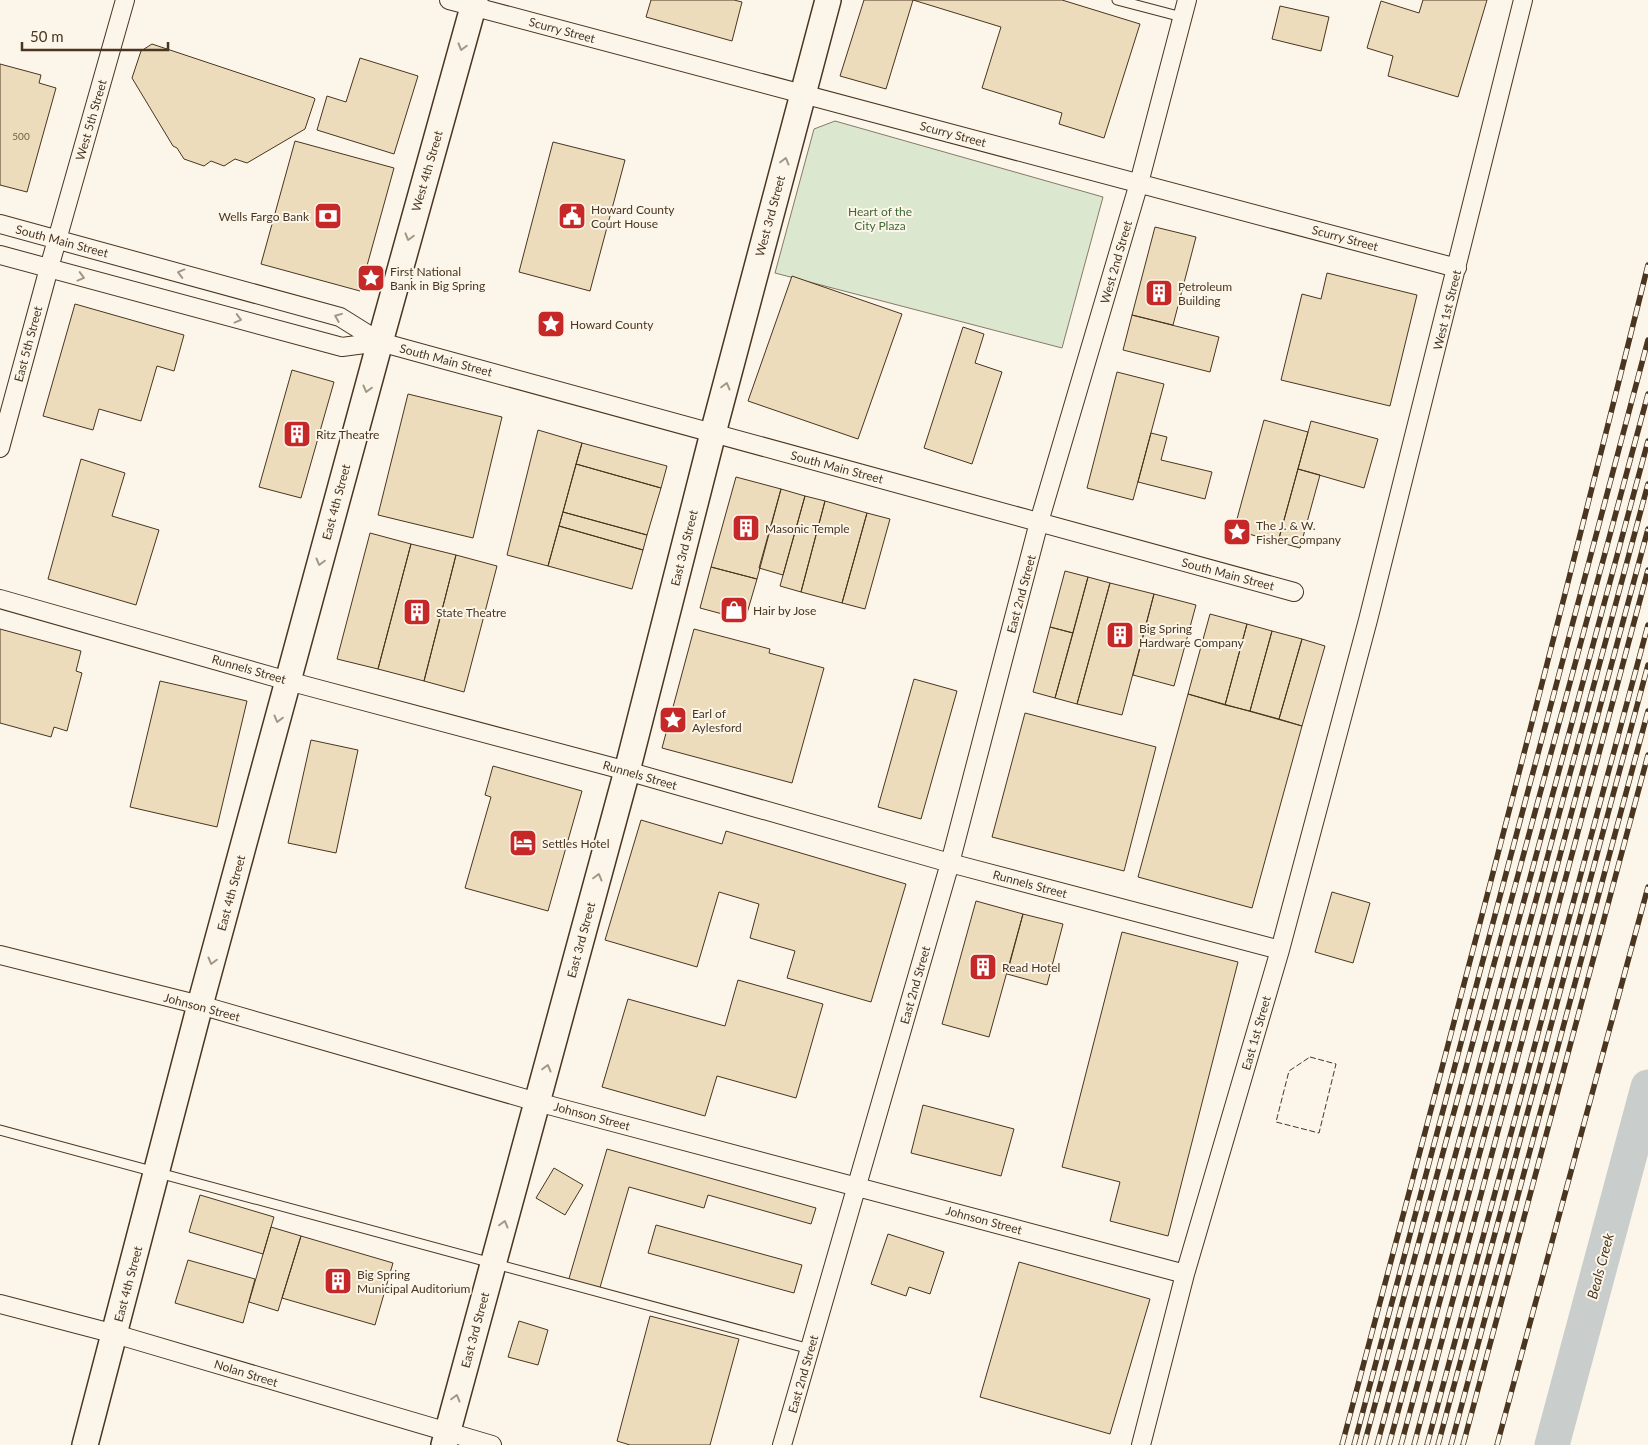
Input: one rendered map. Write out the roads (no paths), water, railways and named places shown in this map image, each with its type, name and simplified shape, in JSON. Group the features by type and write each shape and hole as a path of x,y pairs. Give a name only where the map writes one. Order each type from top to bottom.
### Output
{"main road":[{"name":"West 3rd Street","path":"713,433 828,0"},
{"name":"West 4th Street","path":"380,342 474,3"},
{"name":"East 4th Street","path":"85,1445 200,1005 380,342"},
{"name":"East 3rd Street","path":"445,1439 627,771 713,433"}],"street":[{"name":"West 5th Street","path":"57,239 125,0"},
{"name":"Scurry Street","path":"449,0 474,3 802,94 1457,268"},
{"name":"West 2nd Street","path":"1039,522 1140,183 1187,0"},
{"name":"West 1st Street","path":"1368,620 1523,0"},
{"name":"South Main Street","path":"0,224 340,317 380,342 1294,592"},
{"name":"East 5th Street","path":"0,448 57,239"},
{"name":"South Main Street","path":"0,255 342,347 380,342"},
{"name":"East 2nd Street","path":"782,1445 950,863 1039,522"},
{"name":"Runnels Street","path":"0,599 288,681 627,771 950,863 1280,950"},
{"name":"East 1st Street","path":"1141,1445 1185,1274 1280,950 1368,620"},
{"name":"Johnson Street","path":"0,955 200,1005 537,1102 1185,1274"},
{"name":"Nolan Street","path":"0,1304 115,1334 445,1439 492,1445"}],"lane":[{"path":"1117,0 1182,17"},
{"path":"0,1130 810,1349"}],"waterway":[{"name":"Beals Creek","path":"1552,1445 1648,1087"}],"railway":[{"path":"1342,1445 1498,855 1648,265"},
{"path":"1354,1445 1648,340"},
{"path":"1364,1445 1648,394"},
{"path":"1377,1445 1648,441"},
{"path":"1389,1445 1648,484"},
{"path":"1401,1445 1648,529"},
{"path":"1414,1445 1648,570"},
{"path":"1427,1445 1648,625"},
{"path":"1438,1445 1648,665"},
{"path":"1451,1445 1648,711"},
{"path":"1463,1445 1648,755"},
{"path":"1497,1445 1648,887"}],"place":[{"name":"Wells Fargo Bank","path":"328,216"},
{"name":"Howard County Court House","path":"572,216"},
{"name":"First National Bank in Big Spring","path":"371,278"},
{"name":"Petroleum Building","path":"1159,293"},
{"name":"Howard County","path":"551,324"},
{"name":"Ritz Theatre","path":"297,434"},
{"name":"Masonic Temple","path":"746,528"},
{"name":"The J. & W. Fisher Company","path":"1237,532"},
{"name":"Hair by Jose","path":"734,610"},
{"name":"State Theatre","path":"417,612"},
{"name":"Big Spring Hardware Company","path":"1120,635"},
{"name":"Earl of Aylesford","path":"673,720"},
{"name":"Settles Hotel","path":"523,843"},
{"name":"Read Hotel","path":"983,967"},
{"name":"Big Spring Municipal Auditorium","path":"338,1281"}],"park label":[{"name":"Heart of the City Plaza","path":"880,218"}]}
